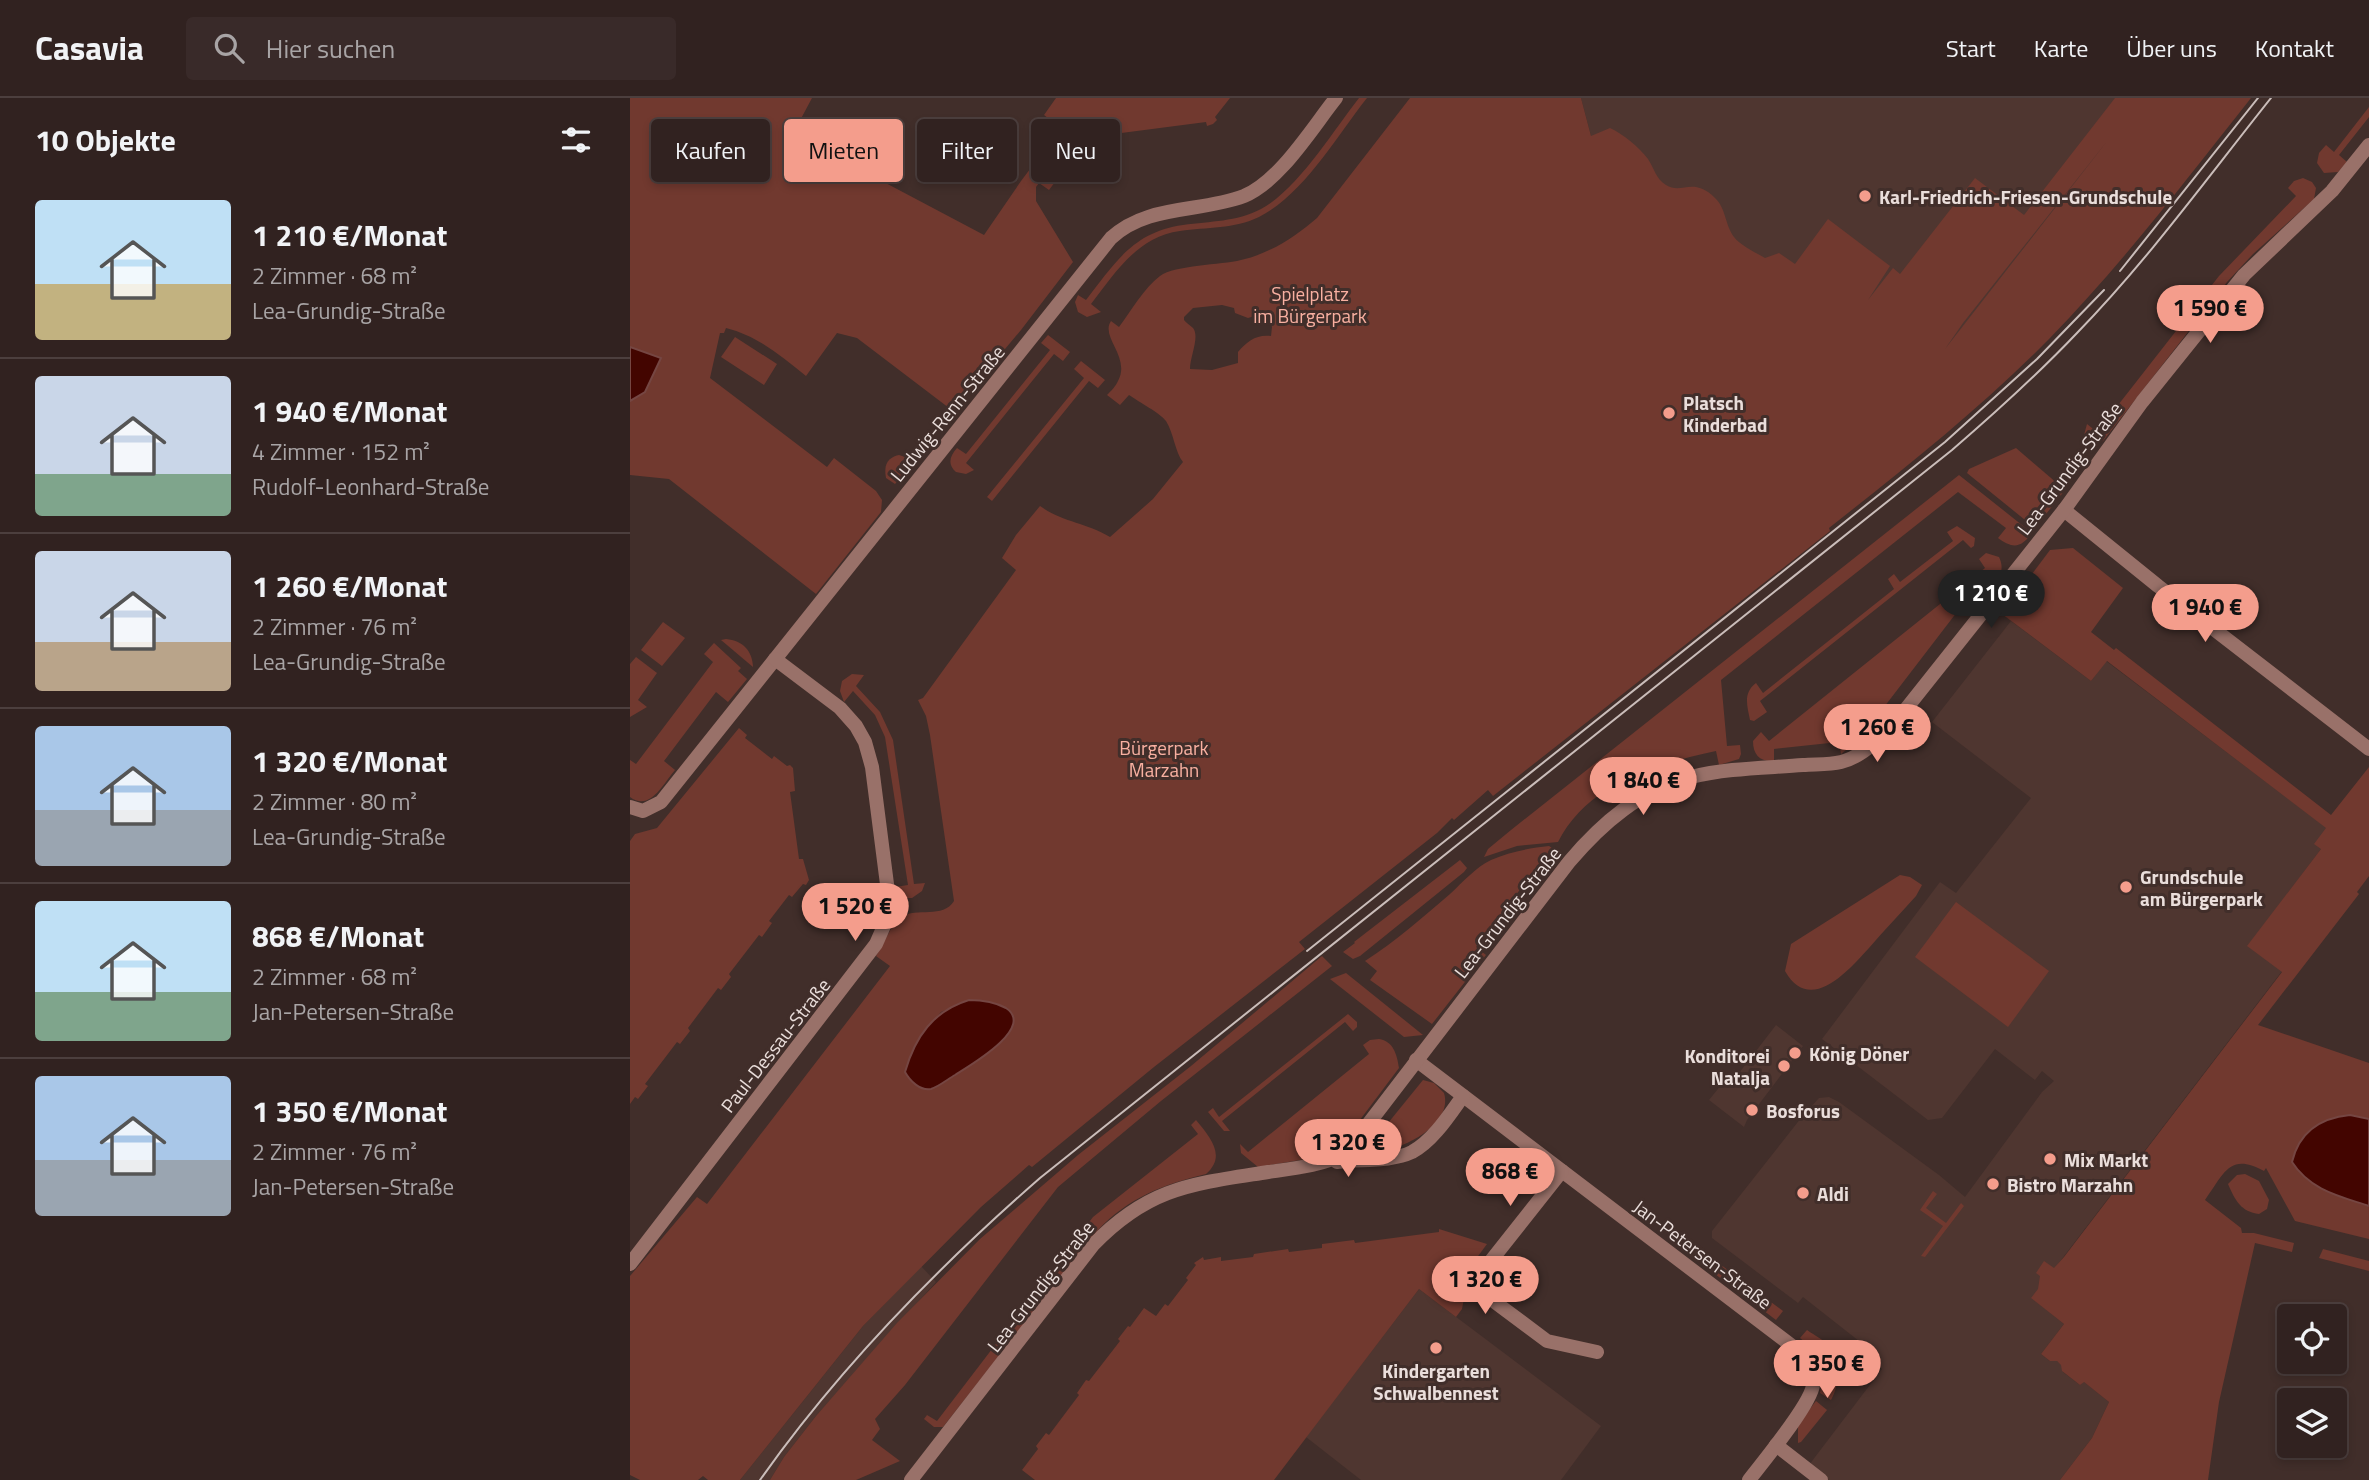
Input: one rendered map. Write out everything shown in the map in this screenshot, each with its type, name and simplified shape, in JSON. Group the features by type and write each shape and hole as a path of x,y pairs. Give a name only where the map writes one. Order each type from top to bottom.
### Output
{"street":[{"name":"Ludwig-Renn-Straße","path":"630,807 643,811 661,802 1111,238 1122,228 1149,215 1217,204 1245,195 1265,184 1336,98"},
{"name":"Lea-Grundig-Straße","path":"1324,1164 1346,1153 1569,862 1593,834 1618,812 1667,785 1690,777 1749,769 1841,762 1870,748 1890,729 2064,510 2142,402 2244,275 2332,191 2369,145"},
{"path":"2064,510 2369,749"},
{"name":"Paul-Dessau-Straße","path":"630,1264 876,944 887,919 888,892 872,767 865,742 856,726 840,708 775,659"},
{"name":"Jan-Petersen-Straße","path":"1416,1060 1808,1358 1814,1374 1811,1393 1776,1446 1749,1480"},
{"name":"Lea-Grundig-Straße","path":"912,1480 1093,1245 1113,1225 1144,1202 1175,1189 1224,1179 1385,1158 1413,1151 1428,1139 1463,1096"},
{"path":"1562,1171 1486,1267 1483,1286 1488,1297 1547,1341 1597,1352"},
{"path":"1776,1446 1821,1480"}],"shaded area":[{"name":"Karl-Friedrich-Friesen-Grundschule","path":"1581,98 2141,98 1931,368 1851,310 1740,255 1591,136"},
{"path":"630,347 661,358 645,392 630,401"},
{"path":"2011,621 2091,681 2106,661 2327,828 2321,849 2248,946 2282,971 2032,1298 2064,1324 2041,1354 2050,1361 2057,1361 2062,1365 2063,1372 2080,1385 2083,1381 2109,1402 2092,1438 2060,1480 1829,1480 1809,1465 1882,1369 1855,1348 1859,1341 1803,1297 1798,1303 1712,1238 1712,1231 1819,1098 1829,1097 1839,1102 1965,1197 2042,1092 2054,1081 2042,1071 2035,1080 1995,1049 1942,1118 1928,1120 1822,1039 1940,882 1956,893 2031,798 1932,722"},
{"path":"969,1000 1006,1008 1013,1016 1013,1026 997,1046 973,1064 934,1088 919,1087 905,1072 920,1037 945,1011"},
{"path":"1776,1025 1803,1046 1744,1127 1709,1100 1734,1069 1739,1073"},
{"path":"2350,1115 2369,1119 2369,1206 2316,1186 2299,1172 2292,1162 2300,1142 2312,1128 2329,1119"},
{"path":"921,1266 936,1282 816,1416 770,1480 740,1480 863,1326"},
{"name":"Kindergarten Schwalbennest","path":"1419,1289 1601,1426 1561,1480 1361,1480 1306,1437"}],"green space":[{"path":"630,98 812,98 801,119 784,119 784,182 884,182 984,235 1031,168 1031,182 1055,182 1049,190 1039,183 1036,187 1036,201 1073,262 1021,330 953,411 857,338 837,333 806,376 769,347 748,336 726,328 724,333 720,333 710,378 827,467 834,458 876,491 882,500 881,512 816,594 669,479 630,475 630,401 645,392 661,358 630,347"},
{"path":"1056,98 1230,98 1215,117 1217,120 1213,124 1207,126 1206,122 1120,133 1120,119 1049,119 1044,115"},
{"path":"1359,98 1367,98 1305,180 1275,207 1240,224 1180,231 1151,241 1128,258 1091,304 1101,312 1087,317 1078,312 1075,302 1078,295 1086,300 1116,262 1151,234 1183,225 1242,216 1275,200 1301,174"},
{"name":"Bürgerpark Marzahn","path":"1410,98 1581,98 1591,136 1610,128 1640,150 1666,185 1672,188 1700,188 1707,192 1721,207 1734,237 1765,258 1779,253 1795,264 1828,219 1890,266 1868,300 1893,268 1900,274 1975,178 2024,215 2115,98 2251,98 2154,221 2103,280 2050,338 1997,389 1829,528 1830,531 1493,796 1488,790 1454,820 1452,818 1437,833 1299,942 1305,949 1032,1167 1029,1165 981,1207 863,1326 740,1480 708,1480 703,1476 698,1480 640,1480 630,1475 630,1276 697,1197 707,1204 890,966 876,956 898,920 907,914 943,910 954,901 930,735 926,716 918,700 923,698 1016,570 1002,558 1016,535 1040,506 1110,537 1153,499 1183,462 1169,426 1163,418 1129,395 1120,405 1107,395 1116,385 1121,372 1119,356 1109,334 1111,321 1119,327 1149,287 1167,272 1262,254 1291,238 1317,218","holes":["2108,140 1945,349 1963,323","1222,305 1234,308 1235,313 1248,318 1261,314 1269,318 1271,336 1257,337 1245,345 1238,352 1238,363 1212,370 1190,369 1195,332 1184,317 1193,308","969,1000 1004,1040 931,1089 919,1039 941,1012"]},
{"path":"2369,107 2369,117 2339,155 2347,162 2338,172 2324,173 2317,163 2319,153 2326,145 2334,152"},
{"path":"2303,178 2312,182 2316,188 2314,199 2253,254 2227,282 2103,441 2089,442 2084,435 2087,424 2097,432 2219,276 2296,196 2288,188 2294,181"},
{"path":"1048,335 1070,352 1063,361 1054,354 966,463 974,470 966,474 956,472 951,457 957,448 966,454 1050,350 1041,343"},
{"path":"735,337 777,364 764,385 721,357"},
{"path":"1081,361 1105,380 1098,388 1089,381 992,501 987,497 1084,378 1074,369"},
{"path":"2016,448 2065,490 2035,528 1967,473 1969,469"},
{"path":"899,455 912,464 895,484 886,478 886,466 891,458"},
{"path":"1959,475 2032,533 2028,538 2016,545 2003,542 1998,538 2006,528 1958,492 1721,680 1727,746 1740,745 1739,759 1719,765 1716,751 1648,770 1626,779 1587,805 1571,822 1558,842 1517,846 1484,857 1488,849 1511,830"},
{"path":"1957,526 1975,538 1974,546 1971,548 1963,540 1760,701 1767,712 1754,721 1750,720 1747,700 1749,691 1756,683 1763,693 1894,589 1888,579 1894,574 1900,582 1953,541 1947,532"},
{"path":"2073,548 2123,588 2091,632 2114,650 2116,648 2331,815 2369,767 2369,876 2357,892 2359,894 2258,1025 2369,1063 2369,1119 2350,1115 2292,1162 2299,1172 2316,1186 2369,1206 2369,1239 2295,1221 2266,1168 2264,1171 2243,1164 2235,1165 2223,1174 2205,1200 2241,1228 2242,1233 2254,1233 2294,1243 2292,1252 2255,1243 2219,1402 2208,1480 2060,1480 2092,1438 2109,1402 2084,1382 2080,1385 2062,1371 2057,1361 2050,1361 2041,1354 2064,1324 2031,1298 2038,1289 2040,1276 2036,1273 2044,1261 2054,1268 2064,1257 2282,972 2247,946 2321,849 2314,844 2326,828 2107,661 2091,681 2002,614 2050,550"},
{"path":"1986,553 1999,557 2002,566 1999,576 1991,587 1980,582 1878,715 1877,721 1885,727 1872,735 1858,707 1837,717 1851,746 1841,754 1839,742 1774,749 1774,761 1758,757 1753,741 1761,732 1769,741 1985,568 1979,559"},
{"path":"663,622 685,638 662,666 641,650"},
{"path":"726,639 746,647 753,667 721,640"},
{"path":"714,643 741,668 738,671 747,679 728,702 716,692 664,761 675,770 650,799 637,801 630,797 630,760 636,764 713,662 704,654"},
{"path":"636,657 657,673 638,700 647,707 630,717 630,664"},
{"path":"852,674 864,675 856,686 880,712 893,740 914,884 925,883 922,891 912,898 902,898 895,887 908,885 885,737 875,715 853,691 844,702 840,691 842,681"},
{"path":"739,728 747,735 745,738 772,759 774,756 793,768 795,791 790,792 799,859 803,859 809,880 792,897 789,895 769,921 772,923 762,937 759,935 729,974 731,977 721,990 718,988 688,1028 690,1031 680,1044 677,1042 645,1084 648,1086 638,1099 635,1097 630,1104 630,841 635,834 657,828"},
{"path":"1549,846 1552,848 1476,947 1486,955 1432,1024 1370,980 1377,971 1365,961 1409,929 1480,867 1505,855"},
{"path":"1460,860 1467,868 1464,872 1360,956 1353,959 1343,952 1354,942"},
{"path":"1900,875 1910,877 1922,885 1916,896 1860,957 1828,985 1806,989 1795,984 1785,971 1791,944"},
{"path":"1956,902 2049,971 2008,1027 1915,957"},
{"path":"1322,956 1332,966 1161,1101 1058,1187 905,1385 875,1419 880,1429 872,1440 900,1461 856,1480 770,1480 816,1416 897,1323 980,1239 1078,1155 1191,1066"},
{"path":"1346,973 1423,1035 1404,1037 1330,979"},
{"path":"1348,1014 1357,1022 1353,1031 1345,1022 1222,1121 1230,1131 1224,1131 1208,1112 1213,1108 1219,1117"},
{"path":"1370,1040 1388,1042 1394,1049 1399,1068 1338,1149 1324,1156 1258,1167 1241,1153 1240,1144 1248,1152 1369,1054 1363,1045"},
{"path":"1423,1080 1434,1083 1444,1093 1445,1105 1441,1116 1421,1135 1409,1142 1371,1153 1371,1144"},
{"path":"1196,1120 1211,1140 1216,1153 1212,1167 1206,1174 1176,1182 1148,1194 1110,1219 1098,1230 943,1427 934,1427 924,1419 927,1415 937,1421 1093,1217 1198,1134 1191,1125"},
{"path":"2245,1174 2259,1181 2269,1200 2267,1209 2259,1214 2248,1211 2239,1204 2228,1184 2237,1175"},
{"path":"1933,1191 1937,1194 1926,1208 1946,1223 1961,1203 1964,1206 1925,1257 1921,1256 1943,1226 1920,1210"},
{"path":"1439,1229 1487,1244 1470,1267 1462,1309 1456,1317 1419,1289 1274,1480 1035,1480 1022,1470 1038,1449 1036,1446 1046,1433 1049,1435 1079,1395 1077,1393 1086,1380 1089,1381 1120,1341 1118,1339 1128,1326 1130,1327 1144,1308 1156,1316 1165,1304 1168,1306 1188,1280 1186,1278 1196,1265 1194,1263 1203,1257 1204,1260 1221,1257 1221,1261 1288,1249 1289,1252 1322,1248 1322,1244 1354,1240 1355,1243 1439,1232"},
{"path":"2323,1249 2369,1261 2369,1271 2319,1258"},
{"path":"1705,1253 1783,1311 1776,1320 1707,1268 1702,1258"},
{"path":"1807,1330 1828,1344 1837,1358 1838,1380 1831,1400 1820,1393 1822,1376 1819,1362 1800,1338"},
{"path":"1816,1401 1827,1410 1798,1443 1798,1424"}],"tram line":[{"path":"2120,271 2258,98"},
{"path":"760,1480 823,1398 891,1321 964,1247 1040,1178 1952,450 2000,408 2062,348 2128,277 2271,98"},
{"path":"1307,951 1945,442 2037,359 2104,290"}],"place":[{"name":"Karl-Friedrich-Friesen-Grundschule","path":"1865,196"},
{"name":"Platsch Kinderbad","path":"1669,413"},
{"name":"Grundschule am Bürgerpark","path":"2126,887"},
{"name":"König Döner","path":"1795,1053"},
{"name":"Konditorei Natalja","path":"1784,1066"},
{"name":"Bosforus","path":"1752,1110"},
{"name":"Mix Markt","path":"2050,1159"},
{"name":"Bistro Marzahn","path":"1993,1184"},
{"name":"Aldi","path":"1803,1193"},
{"name":"Kindergarten Schwalbennest","path":"1436,1348"}],"park label":[{"name":"Spielplatz im Bürgerpark","path":"1310,304"}]}
